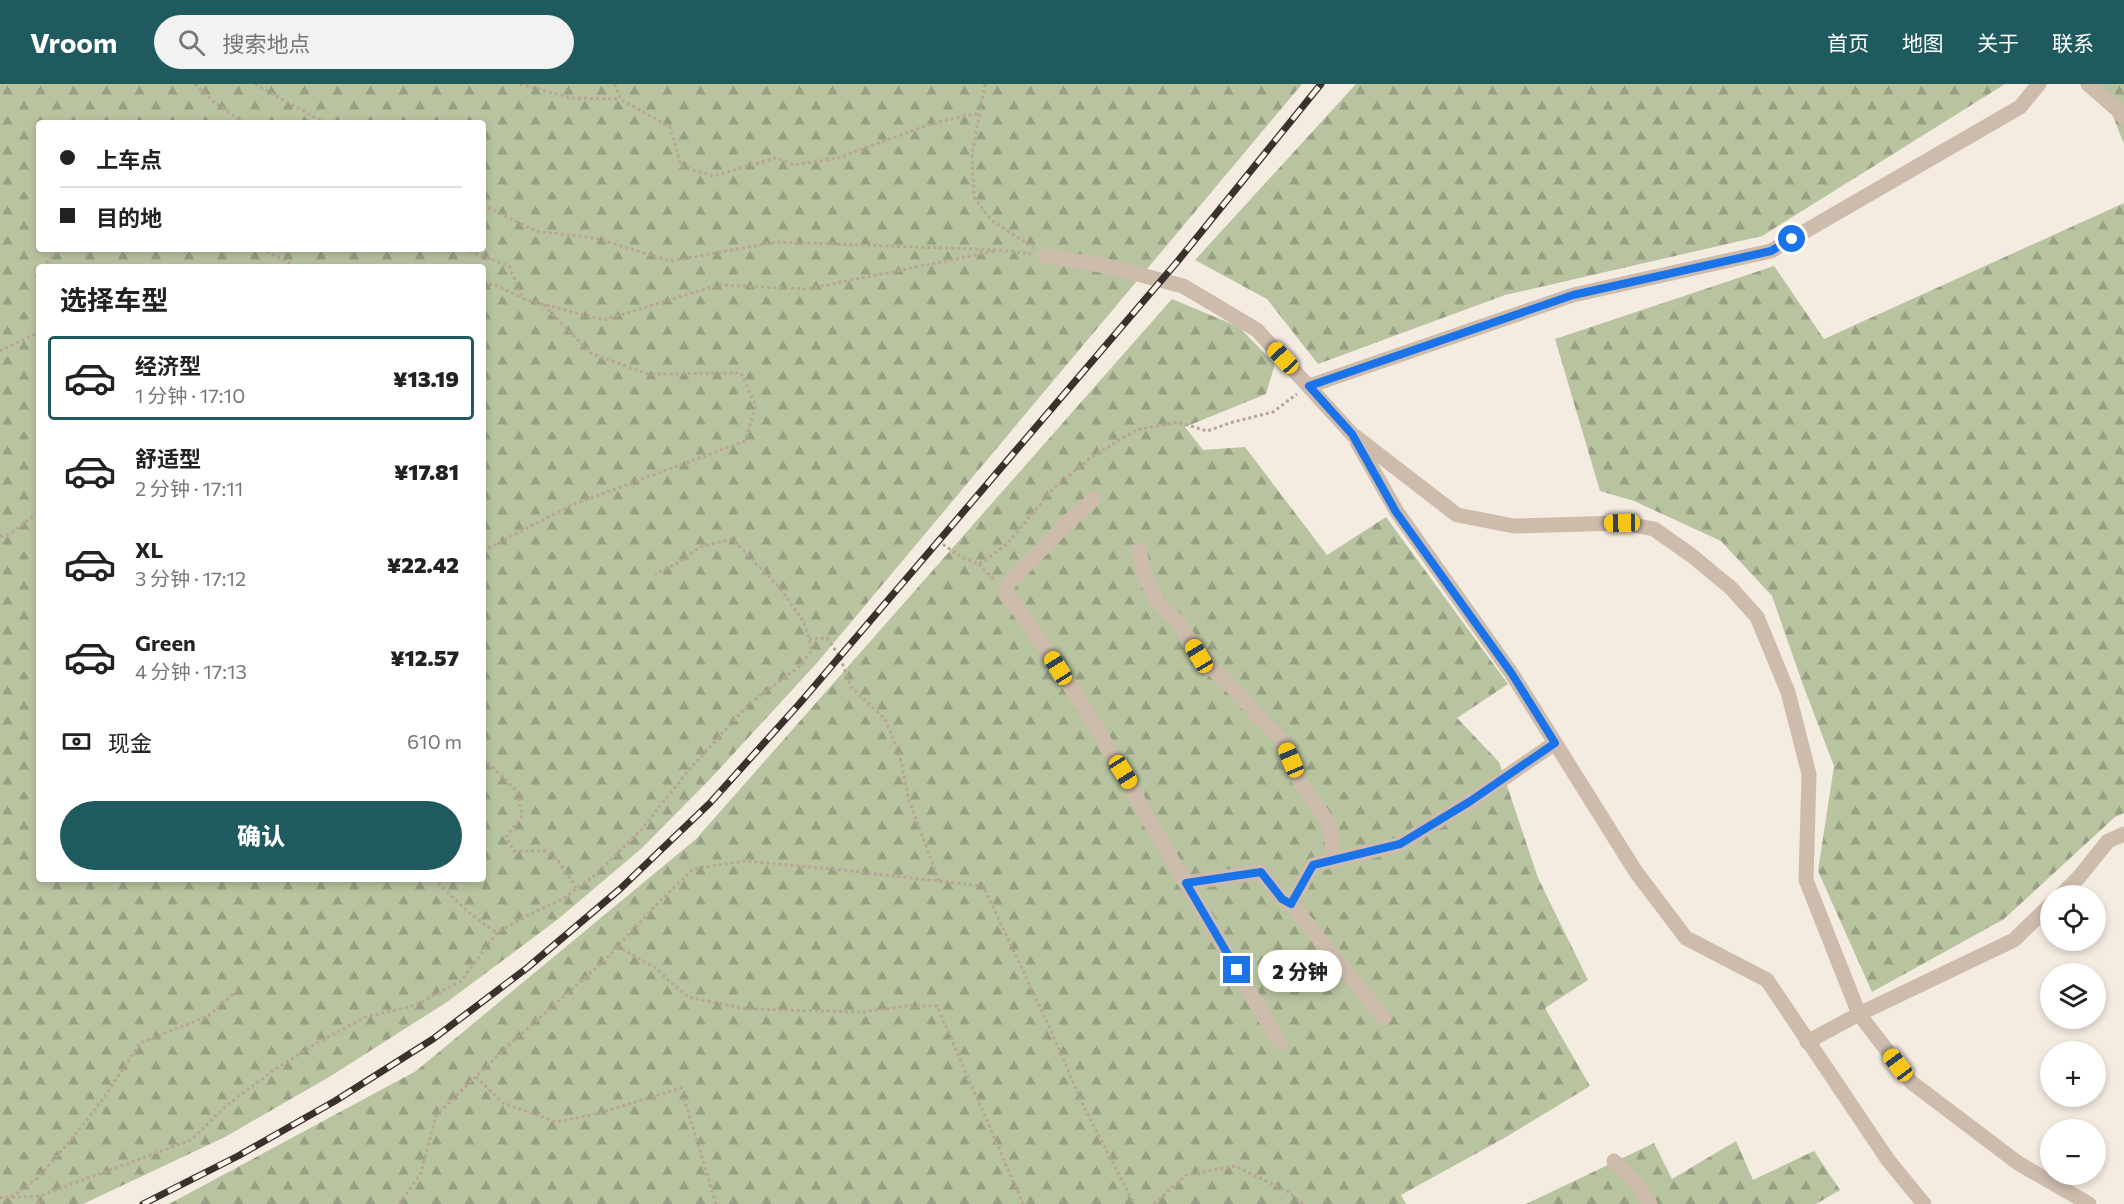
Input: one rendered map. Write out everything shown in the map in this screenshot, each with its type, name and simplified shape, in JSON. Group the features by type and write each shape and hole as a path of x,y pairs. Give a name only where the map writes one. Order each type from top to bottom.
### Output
{"street":[{"path":"1309,386 1573,295 1771,251 2020,107 2039,84"},
{"path":"2088,84 2120,111 2124,118"},
{"path":"1045,256 1107,266 1183,286 1257,330 1352,434 1457,515 1514,526 1622,523 1654,529 1691,555 1731,588 1757,617 1788,692 1809,774 1806,880 1859,1014 1911,1082 2018,1162 2089,1204"},
{"path":"1352,434 1396,512 1512,674 1636,872 1686,938 1767,980 1888,1160 1924,1204"},
{"path":"1094,500 1069,521 1010,582 1005,591 1047,650 1108,748 1280,1043"},
{"path":"1139,550 1144,574 1157,602 1179,623 1199,656 1234,688 1282,740 1299,780 1329,824 1335,860"},
{"path":"1291,904 1313,865 1400,844 1469,802 1555,743"},
{"path":"2071,885 2108,841 2124,834"},
{"path":"1186,883 1261,872 1282,899 1291,904 1384,1018"},
{"path":"1807,1041 2014,940 2040,915"},
{"path":"1614,1161 1637,1184 1650,1204"}],"path":[{"path":"195,84 215,103 240,120"},
{"path":"255,84 322,120"},
{"path":"520,84 571,98 620,99 670,127 681,166 713,176 776,158 794,165 838,158 933,123 980,113"},
{"path":"615,84 620,99"},
{"path":"985,84 972,156 974,198 991,219 1045,256"},
{"path":"486,206 535,231 595,238 671,261 776,242 1001,250 1045,256"},
{"path":"486,285 493,284 523,299 604,320 718,285 807,289 1001,250"},
{"path":"44,264 58,252"},
{"path":"267,252 291,264"},
{"path":"472,252 508,266 523,299"},
{"path":"486,549 572,505 745,441 756,406 741,373 648,374 590,353 543,304"},
{"path":"0,351 36,333"},
{"path":"979,564 1006,545 1053,489 1090,458 1136,430 1178,422 1207,431 1272,412 1309,386"},
{"path":"0,536 10,534 36,514"},
{"path":"0,1198 39,1196 191,1140 227,1105 274,1070 315,1044 366,1017 416,1005 461,981 498,933 526,916 561,900 594,876 640,830 687,772 749,704 800,666 812,650 804,622 780,588 732,539 700,548 678,563 655,574"},
{"path":"938,541 961,557 979,564 1005,591"},
{"path":"809,639 827,638 840,657 851,687 885,719 898,753 909,800 939,881"},
{"path":"486,761 517,791 522,816 506,837 514,850 545,851 559,862 577,889"},
{"path":"399,1204 421,1173 436,1115 617,946 693,869 744,861 982,886 1083,1103 1134,1204"},
{"path":"437,882 468,912 498,933"},
{"path":"617,946 654,967 688,997 747,1009 862,1012 908,1006 937,1006 1023,1204"},
{"path":"9,1198 39,1177 74,1136 140,1043 208,1016 237,991"},
{"path":"476,1077 503,1103 556,1122 596,1114 681,1088 716,1204"},
{"path":"1154,1204 1186,1175 1235,1166 1287,1191 1303,1204"},
{"path":"38,1204 39,1196"}],"green space":[{"path":"0,84 1302,84 816,664 713,776 642,848 557,920 447,1002 329,1077 225,1137 83,1204 0,1204"},
{"path":"1356,84 2005,84 1762,236 1505,295 1318,364 1267,299 1195,260"},
{"path":"2100,84 2124,84 2124,144"},
{"path":"2124,203 2124,813 2115,817 2004,919 1872,992 1818,871 1834,766 1772,596 1721,541 1634,501 1600,491 1555,339 1774,266 1824,339"},
{"path":"1172,299 1239,327 1275,364 1266,394 1185,427 1203,450 1245,447 1327,555 1386,517 1508,684 1457,718 1499,762 1538,878 1588,980 1545,1008 1590,1086 1506,1137 1401,1195 1406,1204 169,1204 416,1071 696,839"},
{"path":"1736,1141 1753,1180 1814,1151 1840,1190 1816,1204 1526,1204 1654,1143 1672,1179"}],"railway":[{"path":"143,1204 238,1156 335,1101 433,1039 527,968 620,889 710,803 800,703 1177,262 1321,84"}],"route":[{"path":"1237,970 1186,883 1261,872 1282,899 1291,904 1313,865 1400,844 1469,802 1555,743 1512,674 1396,512 1352,434 1309,386 1573,295 1771,251 1792,239"}]}
